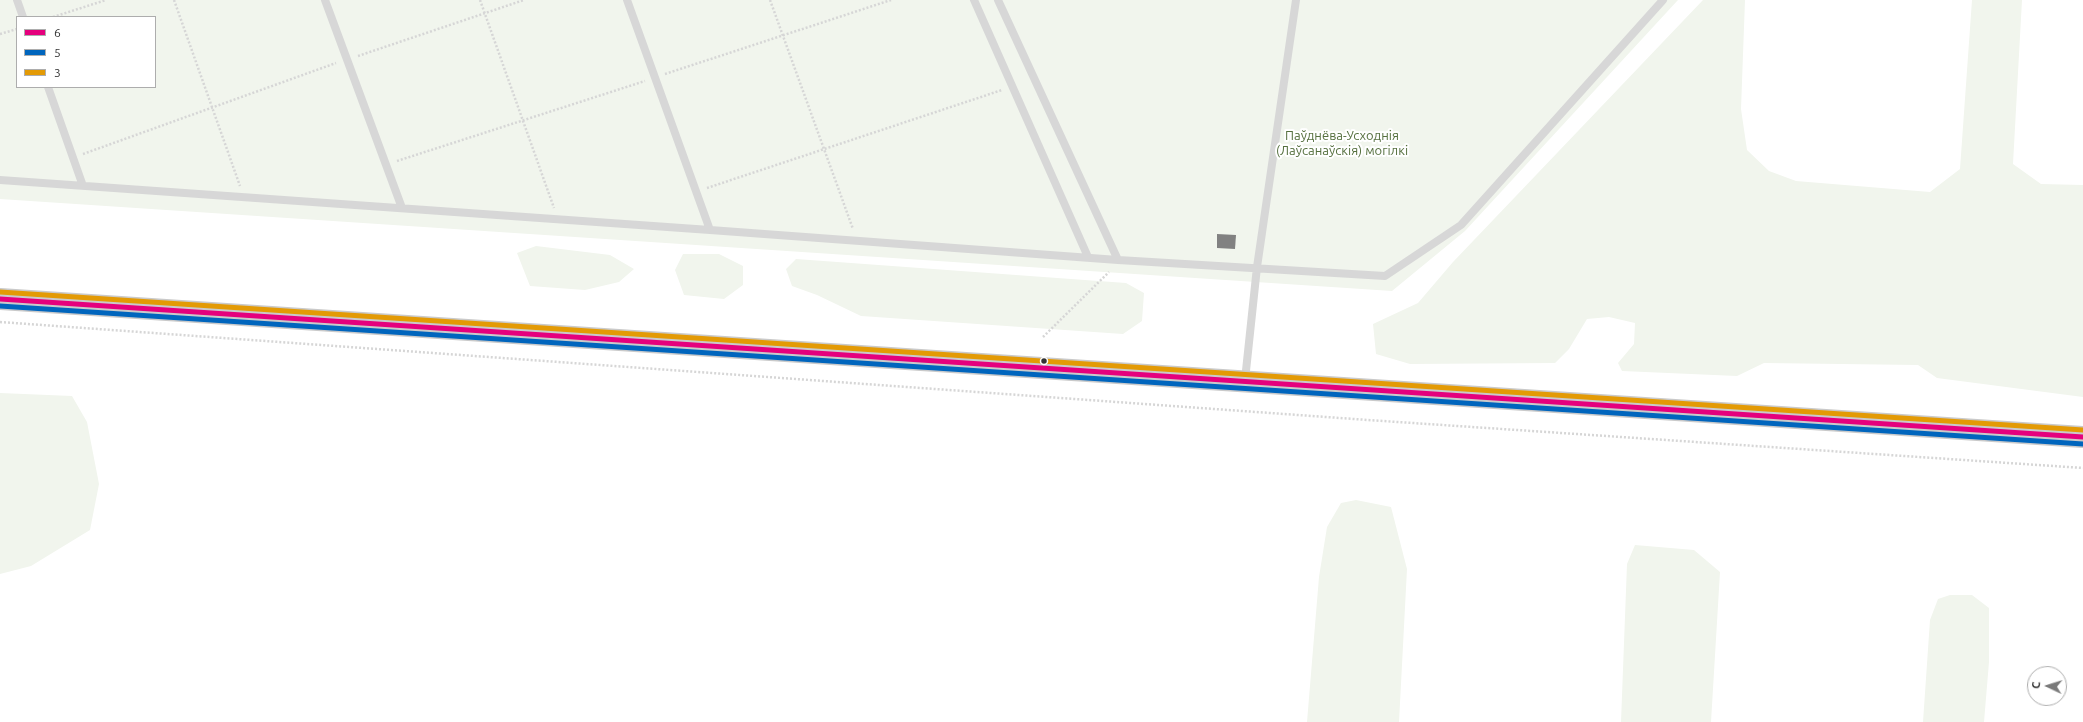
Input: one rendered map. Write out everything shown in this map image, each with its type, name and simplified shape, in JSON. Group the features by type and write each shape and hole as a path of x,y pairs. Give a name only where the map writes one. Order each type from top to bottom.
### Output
{"main road":[{"path":"0,299 2083,437"}],"lane":[{"path":"17,0 23,16"},
{"path":"325,0 402,208"},
{"path":"627,0 695,192 710,230"},
{"path":"974,0 1088,257"},
{"path":"998,0 1118,260"},
{"path":"1244,381 1257,267 1296,0"},
{"path":"0,180 857,240 1118,260 1257,267 1385,276 1461,225 1663,0"},
{"path":"48,88 83,186"}],"path":[{"path":"56,16 106,0"},
{"path":"174,0 244,197"},
{"path":"480,0 559,219"},
{"path":"73,157 347,59 524,0"},
{"path":"770,0 857,240"},
{"path":"386,165 891,0"},
{"path":"0,34 16,29"},
{"path":"695,192 1012,86"},
{"path":"1043,337 1110,271 1118,260"},
{"path":"0,322 1368,420 2083,468"}],"green space":[{"name":"Паўднёва-Усходнія (Лаўсанаўскія) могілкі","path":"0,0 1678,0 1465,231 1392,291 0,199"},
{"path":"1703,0 1745,0 1741,109 1747,150 1769,171 1796,181 1930,192 1960,169 1972,0 2022,0 2013,164 2041,184 2083,185 2083,397 1937,378 1918,365 1764,363 1737,376 1622,371 1618,363 1634,344 1635,323 1609,317 1587,319 1569,349 1555,363 1410,364 1376,354 1373,324 1418,303 1453,262"},
{"path":"536,246 610,255 634,269 619,282 585,290 530,286 517,253"},
{"path":"683,254 719,254 743,266 743,285 724,299 684,295 675,270"},
{"path":"796,259 1126,283 1144,293 1142,321 1123,334 861,316 817,295 792,286 786,269"},
{"path":"0,393 72,396 87,422 99,484 90,530 31,566 0,574"},
{"path":"1356,500 1391,507 1407,569 1399,722 1307,722 1319,577 1327,527 1341,503"},
{"path":"1635,545 1694,550 1720,572 1711,722 1621,722 1627,564"},
{"path":"1950,595 1972,595 1989,608 1989,662 1984,722 1923,722 1930,620 1938,599"}],"building":[{"path":"1217,234 1236,235 1235,249 1217,248"}],"transit line":[{"name":"3","path":"0,292 2083,430"},
{"name":"6","path":"0,299 2083,437"},
{"name":"5","path":"0,306 2083,444"}]}
